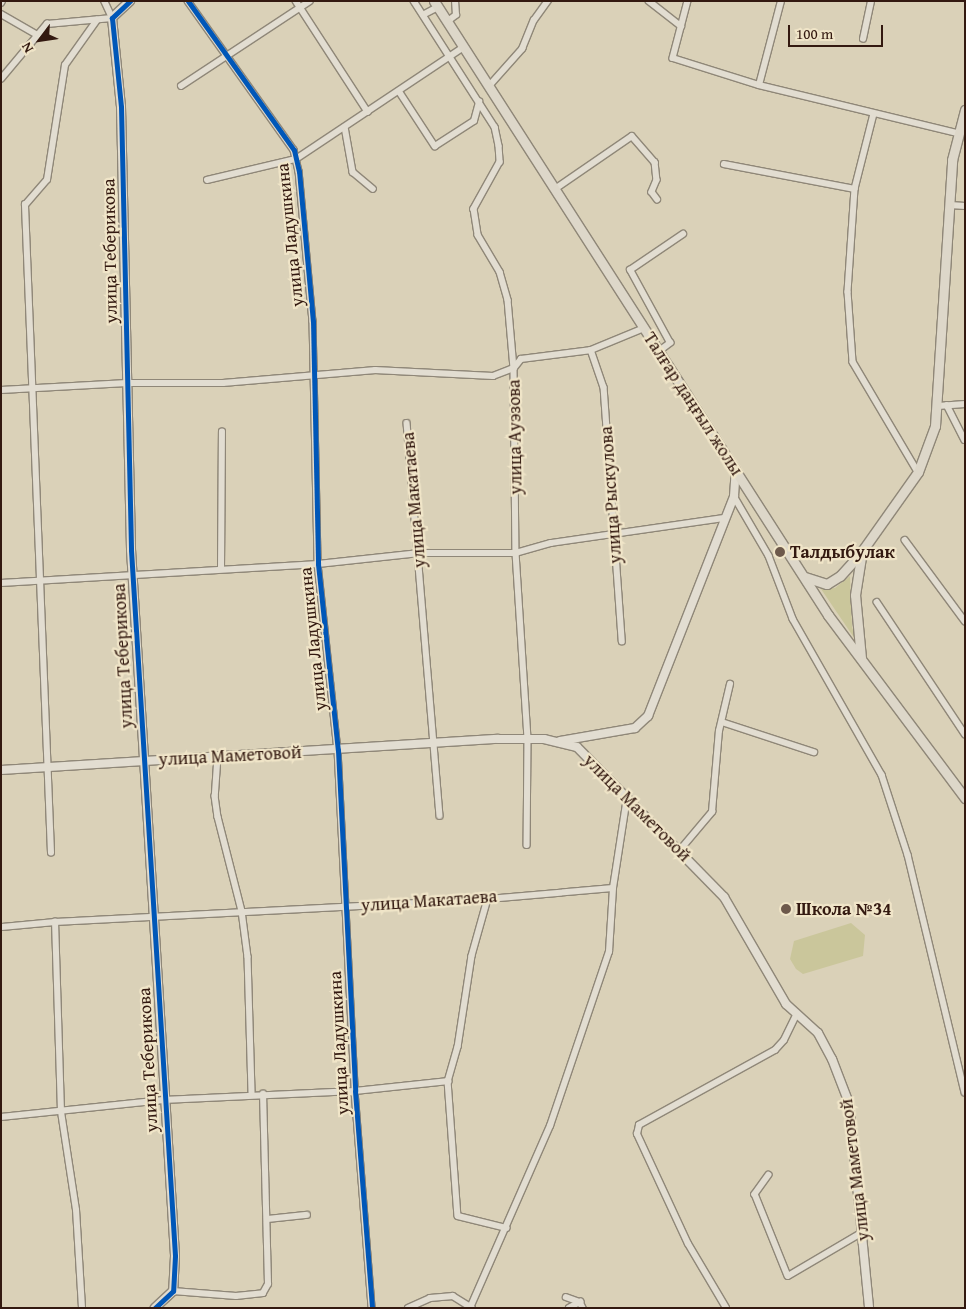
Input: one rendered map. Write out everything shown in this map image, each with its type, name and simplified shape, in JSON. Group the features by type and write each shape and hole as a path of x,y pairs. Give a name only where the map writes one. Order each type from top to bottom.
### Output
{"main road":[{"name":"Талғар даңғыл жолы","path":"436,4 804,576 861,659 965,798"},
{"path":"804,576 827,584 840,576 862,551 918,472 932,442 943,406 950,205 958,133 965,110"},
{"path":"861,659 855,595 862,551"}],"street":[{"path":"104,1 112,18"},
{"path":"1,80 36,34 47,24 112,18 130,1"},
{"name":"улица Ладушкина","path":"188,1 294,150 296,159 313,321 318,564 338,750 354,1091 372,1308"},
{"path":"296,1 368,112"},
{"path":"180,86 310,1"},
{"name":"улица Ауэзова","path":"414,1 452,56 495,127 500,162 479,194 475,223 500,272 508,300 514,368 516,553 528,739 527,845"},
{"path":"448,21 456,16 455,1"},
{"path":"489,86 522,49 534,20 548,1"},
{"path":"650,1 680,26"},
{"path":"688,1 673,58 759,85 958,133"},
{"path":"759,85 782,1"},
{"path":"863,39 871,1"},
{"path":"423,15 436,4"},
{"path":"2,18 36,34"},
{"name":"улица Теберикова","path":"112,18 121,107 132,574 154,915 163,1100 176,1256 173,1291"},
{"path":"51,853 50,768 38,579 25,205 47,180 65,65 97,20"},
{"path":"207,180 296,159 464,47"},
{"path":"399,91 435,146 474,121 479,102"},
{"path":"874,114 855,189 848,292 853,362 918,472"},
{"path":"345,127 353,172 373,189"},
{"path":"555,189 632,136 655,162 657,180 652,192 657,199"},
{"path":"724,164 855,189"},
{"path":"950,205 965,206"},
{"path":"659,351 670,343 630,270 683,234"},
{"path":"1,390 127,383 223,383 314,377 375,370 414,375 493,376 514,368 522,359 591,350 644,328"},
{"name":"улица Рыскулова","path":"591,350 604,387 622,641"},
{"path":"965,404 943,406 965,440"},
{"name":"улица Макатаева","path":"407,423 436,744 440,816"},
{"path":"221,569 222,432"},
{"path":"559,741 635,728 648,716 734,496 736,470"},
{"path":"734,496 769,556 793,619 882,775 908,855 965,1092"},
{"path":"1,583 38,579 318,564 419,553 516,553 551,543 724,518"},
{"path":"905,540 965,621"},
{"path":"877,602 965,734"},
{"path":"680,850 712,812 722,722 730,684"},
{"path":"722,722 814,752"},
{"name":"улица Маметовой","path":"1,770 528,739 559,741 577,747 680,850 724,898 796,1015 818,1033 841,1079 849,1103 869,1308"},
{"path":"218,757 217,810 242,911 248,958 252,1094"},
{"path":"408,1308 430,1298 453,1296 471,1308 507,1228 550,1126 609,952 613,888 627,798"},
{"name":"улица Макатаева","path":"1,927 154,915 488,899 613,888"},
{"path":"488,899 472,956 458,1047 448,1081 458,1216 507,1228"},
{"path":"55,922 61,1112 76,1210 82,1308"},
{"path":"726,1308 688,1244 637,1134 639,1125 775,1050 784,1040 796,1015"},
{"path":"1,1117 163,1100 252,1094 354,1091 448,1081"},
{"path":"156,1308 173,1291 236,1296 264,1293 268,1284 264,1234 268,1219 263,1094"},
{"path":"769,1175 755,1194 788,1276 863,1232"},
{"path":"268,1219 307,1214"},
{"path":"566,1297 582,1305"},
{"path":"569,1308 582,1305"}],"shaded area":[{"path":"850,576 852,627 857,642 821,589 835,588"},
{"path":"851,923 865,935 863,956 803,974 796,969 790,959 794,941"}],"cycle path":[{"path":"130,1 112,18 121,107 131,550 175,1256 173,1291 155,1308"},
{"path":"188,1 294,150 299,171 313,321 318,564 338,750 355,1091 372,1308"}],"place":[{"name":"Талдыбулак","path":"780,552"},
{"name":"Школа №34","path":"786,909"}]}
